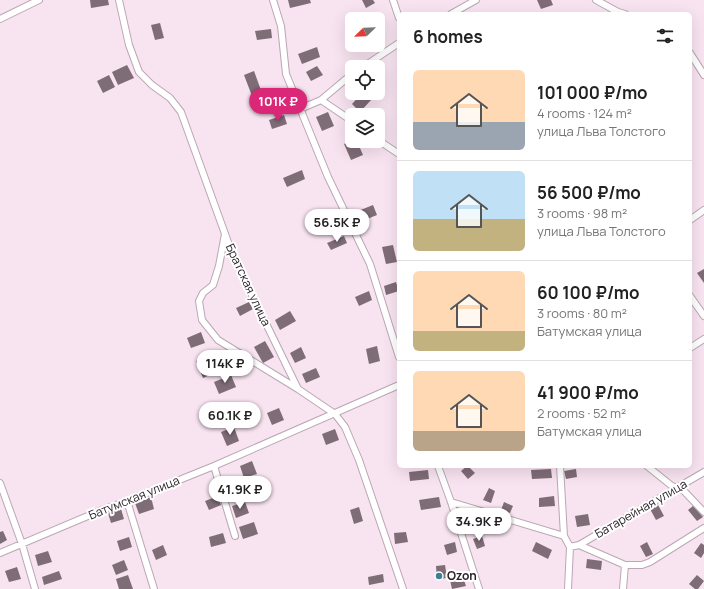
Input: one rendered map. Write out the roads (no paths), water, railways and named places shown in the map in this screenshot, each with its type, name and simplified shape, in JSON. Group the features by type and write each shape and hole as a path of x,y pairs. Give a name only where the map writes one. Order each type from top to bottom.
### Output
{"street":[{"path":"0,19 40,0"},
{"name":"Братская улица","path":"119,0 129,45 139,72 152,85 170,98 181,112 233,256 298,389 335,414 345,427 359,460 403,589"},
{"path":"273,0 281,26 286,74 328,177 370,264 397,351"},
{"path":"393,0 397,12"},
{"path":"455,12 476,0"},
{"path":"596,0 618,12"},
{"path":"374,60 397,44"},
{"path":"692,56 704,75"},
{"path":"300,109 321,100 345,80"},
{"path":"321,100 345,116"},
{"path":"385,145 397,153"},
{"path":"692,219 704,210"},
{"path":"225,234 219,266 213,285 203,293 199,301 202,320 218,340 298,389"},
{"path":"692,299 704,316"},
{"path":"692,347 704,339"},
{"name":"Батумская улица","path":"0,553 102,510 214,466 335,414 397,385"},
{"path":"214,466 235,536"},
{"path":"439,468 479,589"},
{"path":"560,468 564,536 570,547 568,589"},
{"path":"650,468 672,486 683,490 704,512"},
{"name":"Батарейная улица","path":"570,547 578,545 704,472"},
{"path":"0,484 22,544 35,589"},
{"path":"128,501 154,589"},
{"path":"451,502 564,536"},
{"path":"578,545 625,566 642,565 650,562 704,528"},
{"path":"623,589 625,566"}],"place":[{"name":"Ozon","path":"439,576"}]}
